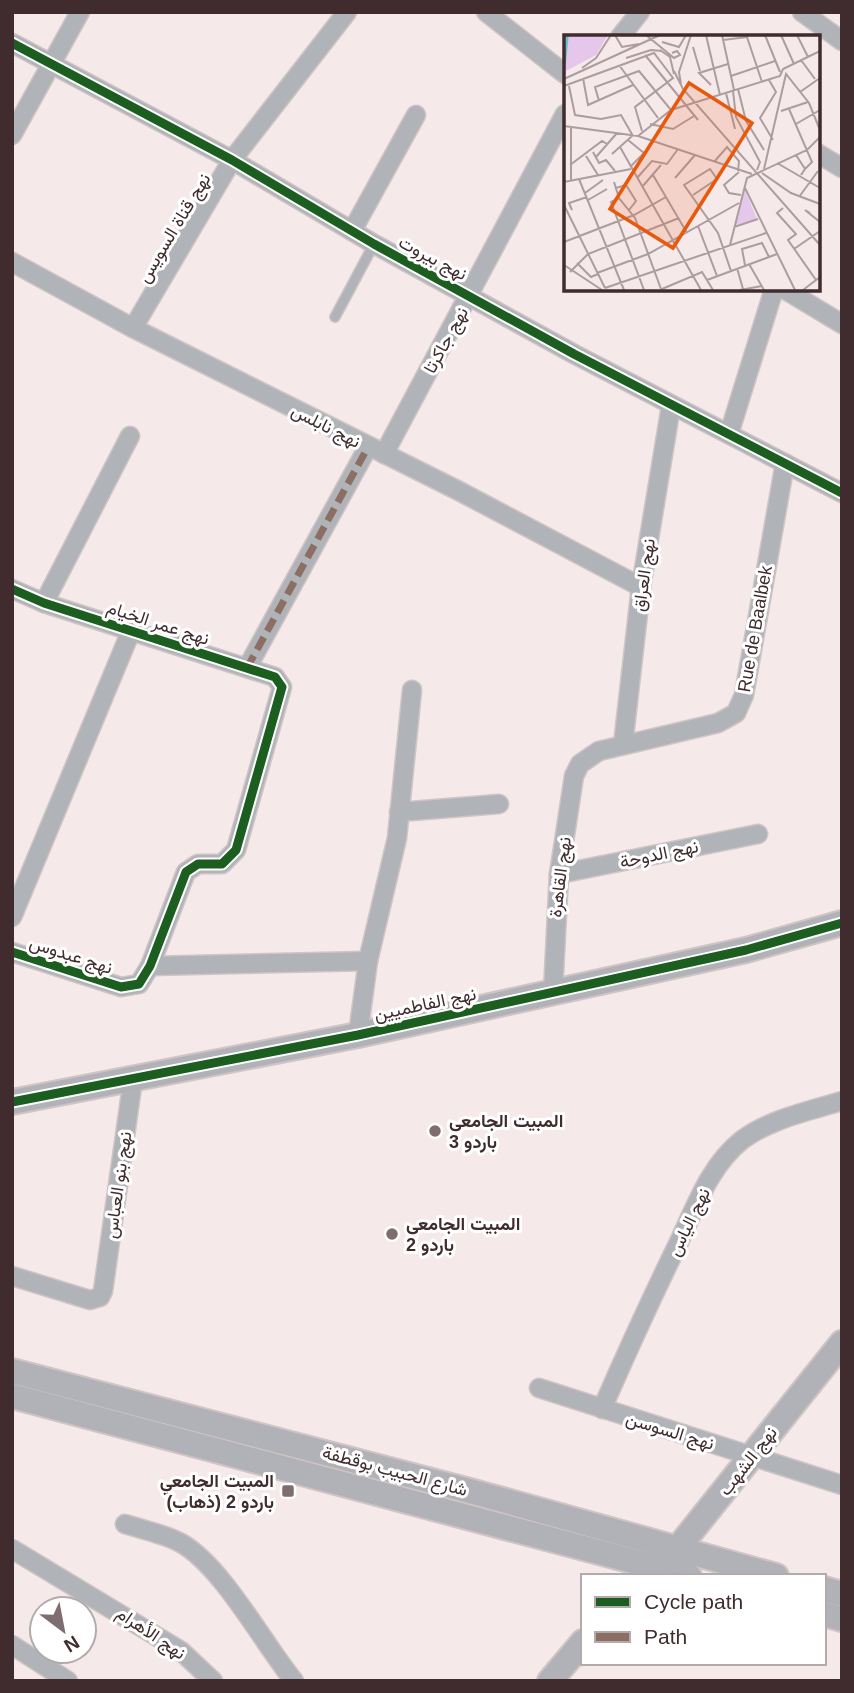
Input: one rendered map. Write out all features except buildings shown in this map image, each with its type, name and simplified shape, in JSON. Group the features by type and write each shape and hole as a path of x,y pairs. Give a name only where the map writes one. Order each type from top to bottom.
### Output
{"main road":[{"name":"نهج الفاطميين","path":"12,1102 358,1035 746,950 842,923"},
{"name":"نهج الشهب","path":"655,1572 680,1549 842,1343"},
{"name":"شارع الحبيب بوقطفة","path":"12,1371 769,1574"},
{"name":"شارع الحبيب بوقطفة","path":"12,1396 655,1572"},
{"path":"550,1681 581,1644"}],"street":[{"path":"12,135 49,63 80,12"},
{"name":"نهج قناة السويس","path":"133,328 232,160 347,12"},
{"path":"486,12 564,73"},
{"path":"622,35 640,12"},
{"path":"802,12 842,41"},
{"name":"نهج بيروت","path":"12,43 232,160 374,244 671,407 842,493"},
{"path":"352,231 415,115"},
{"name":"نهج جاكرتا","path":"247,668 470,296 564,116"},
{"path":"819,154 839,161"},
{"name":"نهج نابلس","path":"12,262 133,328 641,587"},
{"path":"729,434 774,290"},
{"path":"786,290 842,324"},
{"name":"نهج العراق","path":"623,745 641,587 671,407"},
{"path":"44,603 130,436"},
{"name":"Rue de Baalbek","path":"580,764 600,751 718,723 739,708 744,695 785,463"},
{"name":"نهج عمر الخيام","path":"12,589 44,603 279,679 282,695 236,850 222,864 198,864 186,872 150,966"},
{"path":"12,917 131,631"},
{"path":"358,1035 368,961 382,908 399,811 412,690"},
{"name":"نهج القاهرة","path":"554,992 559,874 574,776 580,764"},
{"path":"399,811 499,804"},
{"name":"نهج الدوحة","path":"559,874 758,834"},
{"name":"نهج عبدوس","path":"12,952 121,987 139,984 150,966"},
{"path":"150,966 368,961"},
{"name":"نهج بنو العباس","path":"12,1276 90,1300 100,1297 133,1079"},
{"name":"نهج الياس","path":"602,1409 650,1302 710,1179 724,1157 743,1139 779,1121 842,1101"},
{"name":"نهج السوسن","path":"539,1388 842,1485"},
{"path":"125,1524 181,1543 199,1557 224,1586 294,1681"},
{"name":"نهج الأهرام","path":"12,1549 181,1651 213,1681"},
{"path":"12,1645 68,1681"}],"lane":[{"path":"335,317 374,244"}],"marked path":[{"path":"247,668 368,447"}],"cycle path":[{"path":"12,43 232,160 374,244 574,354 842,493"},
{"path":"12,589 44,603 275,677 282,687 236,850 222,864 198,864 186,872 150,966 139,984 121,987 12,952"},
{"path":"12,1102 358,1035 746,950 842,923"}],"place":[{"name":"المبيت الجامعي باردو 3","path":"435,1131"},
{"name":"المبيت الجامعي باردو 2","path":"392,1234"},
{"name":"المبيت الجامعي باردو 2 (ذهاب)","path":"288,1491"}]}
